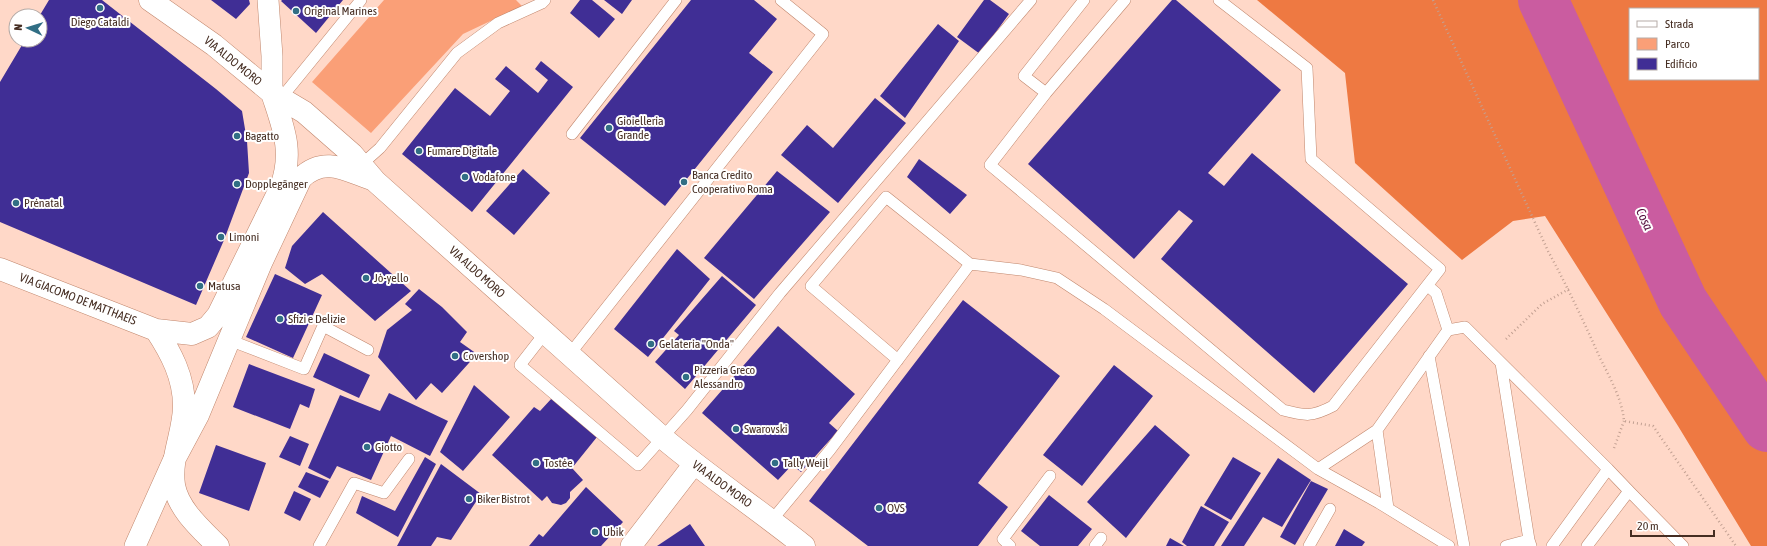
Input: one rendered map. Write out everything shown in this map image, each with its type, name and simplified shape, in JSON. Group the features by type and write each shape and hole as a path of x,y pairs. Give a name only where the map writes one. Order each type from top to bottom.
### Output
{"main road":[{"name":"VIA ALDO MORO","path":"150,0 214,45 277,95 304,112 368,173 662,438 694,464 772,520 804,546"},
{"name":"VIA GIACOMO DE MATTHAEIS","path":"0,269 156,330 192,334 208,327 218,315 229,295 287,172 288,158 285,134 277,95"},
{"path":"175,458 198,415 264,256 301,178 309,170 319,166 333,165 368,173"},
{"path":"156,330 170,352 181,377 184,406 175,458 174,485 183,508 218,546"}],"street":[{"path":"268,0 272,56 277,95"},
{"path":"135,546 175,458"},
{"path":"631,546 694,464"}],"lane":[{"path":"277,95 361,0"},
{"path":"368,173 380,148 457,53 498,23 542,4 545,0"},
{"path":"572,134 676,0"},
{"path":"569,355 823,34 781,0"},
{"path":"545,334 520,365 638,465 687,410 780,293 1031,0"},
{"path":"1046,93 1024,76 1084,0"},
{"path":"1125,0 1046,93 990,165 1283,410 1304,416 1320,413 1333,406 1440,269 1311,159 1307,68 1219,0"},
{"path":"898,360 811,286 886,198 970,264 1020,270 1057,278 1104,309 1318,469 1388,508 1449,546"},
{"path":"772,520 830,450 970,264"},
{"path":"1428,286 1436,293 1448,330"},
{"path":"229,340 304,369 323,326 368,350"},
{"path":"1318,469 1377,430 1448,330 1465,327 1683,546"},
{"path":"1429,356 1464,546"},
{"path":"1501,363 1530,543 1506,546"},
{"path":"1377,430 1388,508"},
{"path":"319,546 354,483 384,493 409,459"},
{"path":"1552,546 1606,467"},
{"path":"1010,546 1003,539 1050,476"},
{"path":"1587,546 1629,491"},
{"path":"1309,546 1330,510"}],"path":[{"path":"1433,0 1544,244 1569,288 1623,408 1624,421 1616,445 1606,467"},
{"path":"1491,353 1542,304 1569,288"},
{"path":"1624,421 1653,426 1736,546"}],"green space":[{"path":"384,0 516,0 522,6 463,34 371,133 312,82"}],"shaded area":[{"path":"1257,0 1767,0 1767,546 1751,546 1678,426 1545,216 1513,221 1462,260 1355,163 1345,73"}],"building":[{"path":"49,0 102,0 242,111 247,141 249,173 224,240 196,305 0,222 0,82 20,48 48,48 48,8 44,8"},
{"path":"211,0 249,0 250,4 236,19"},
{"path":"343,0 316,33 281,1"},
{"path":"580,0 592,0 615,19 599,38 570,13"},
{"path":"604,0 632,0 622,14"},
{"path":"691,0 754,0 777,19 749,53 773,72 665,206 580,138"},
{"path":"984,0 990,0 1009,14 980,54 957,37"},
{"path":"1172,0 1176,0 1281,90 1208,173 1224,186 1252,153 1408,284 1314,393 1161,259 1193,221 1179,210 1134,259 1028,164"},
{"path":"938,24 959,41 905,118 880,96"},
{"path":"541,61 573,87 472,212 402,154 455,88 490,116 510,91 495,79 506,66 538,93 548,80 535,69"},
{"path":"875,98 906,123 838,203 781,155 807,125 833,148"},
{"path":"919,159 967,195 950,214 907,177"},
{"path":"523,169 550,193 514,235 486,211"},
{"path":"777,171 830,212 754,299 704,258"},
{"path":"323,212 411,291 375,321 322,274 305,284 285,268 292,246"},
{"path":"677,249 710,279 648,357 614,329"},
{"path":"275,274 322,295 293,358 246,337"},
{"path":"722,276 756,305 685,389 655,362 679,335 674,331"},
{"path":"419,289 442,307 467,332 460,342 477,354 442,393 431,383 416,400 378,357 387,330 412,310 405,304"},
{"path":"963,300 1060,376 978,483 1008,507 978,546 868,546 809,501"},
{"path":"778,326 855,394 829,423 838,431 801,472 792,465 778,480 702,413"},
{"path":"324,353 370,375 359,398 313,377"},
{"path":"249,364 315,389 309,408 300,404 290,429 233,407"},
{"path":"1114,365 1153,396 1082,486 1043,455"},
{"path":"474,385 510,417 463,471 440,452"},
{"path":"389,393 448,421 430,456 391,436 371,480 337,466 330,479 308,468 340,395 380,411"},
{"path":"552,398 597,437 572,468 583,480 570,492 570,498 566,503 561,505 552,503 547,496 542,501 492,455 534,407 540,411"},
{"path":"1155,425 1190,455 1126,538 1087,502"},
{"path":"290,436 309,444 300,466 279,457"},
{"path":"216,445 266,463 249,511 199,493"},
{"path":"425,457 436,464 398,537 356,513 362,496 395,511"},
{"path":"1233,457 1261,473 1231,520 1204,505"},
{"path":"1278,458 1311,480 1282,527 1263,517 1244,546 1221,546"},
{"path":"441,464 481,494 451,540 437,537 431,546 397,546"},
{"path":"306,472 329,481 320,498 298,487"},
{"path":"1311,481 1328,489 1295,545 1280,537"},
{"path":"586,487 623,522 601,546 529,546 539,534 543,537"},
{"path":"294,491 311,499 300,521 284,513"},
{"path":"1049,495 1092,529 1078,546 1040,546 1021,531"},
{"path":"1201,506 1229,522 1214,546 1187,546 1182,542"},
{"path":"690,524 705,546 657,546"},
{"path":"1344,529 1365,542 1362,546 1335,546"},
{"path":"1170,538 1184,546 1166,546"}],"waterway":[{"name":"Cosa","path":"1543,0 1683,302 1767,427"}],"place":[{"name":"Diego Cataldi","path":"100,8"},
{"name":"Original Marines","path":"296,11"},
{"name":"Gioielleria Grande","path":"609,128"},
{"name":"Bagatto","path":"237,136"},
{"name":"Fumare Digitale","path":"419,151"},
{"name":"Vodafone","path":"465,177"},
{"name":"Banca Credito Cooperativo Roma","path":"684,182"},
{"name":"Dopplegänger","path":"237,184"},
{"name":"Prénatal","path":"16,203"},
{"name":"Limoni","path":"221,237"},
{"name":"Jò-yello","path":"366,278"},
{"name":"Matusa","path":"200,286"},
{"name":"Sfizi e Delizie","path":"280,319"},
{"name":"Gelateria \"Onda\"","path":"651,344"},
{"name":"Covershop","path":"455,356"},
{"name":"Pizzeria Greco Alessandro","path":"686,377"},
{"name":"Swarovski","path":"736,429"},
{"name":"Giotto","path":"367,447"},
{"name":"Tostée","path":"536,463"},
{"name":"Tally Weijl","path":"775,463"},
{"name":"Biker Bistrot","path":"469,499"},
{"name":"OVS","path":"879,508"},
{"name":"Ubik","path":"595,532"}]}
